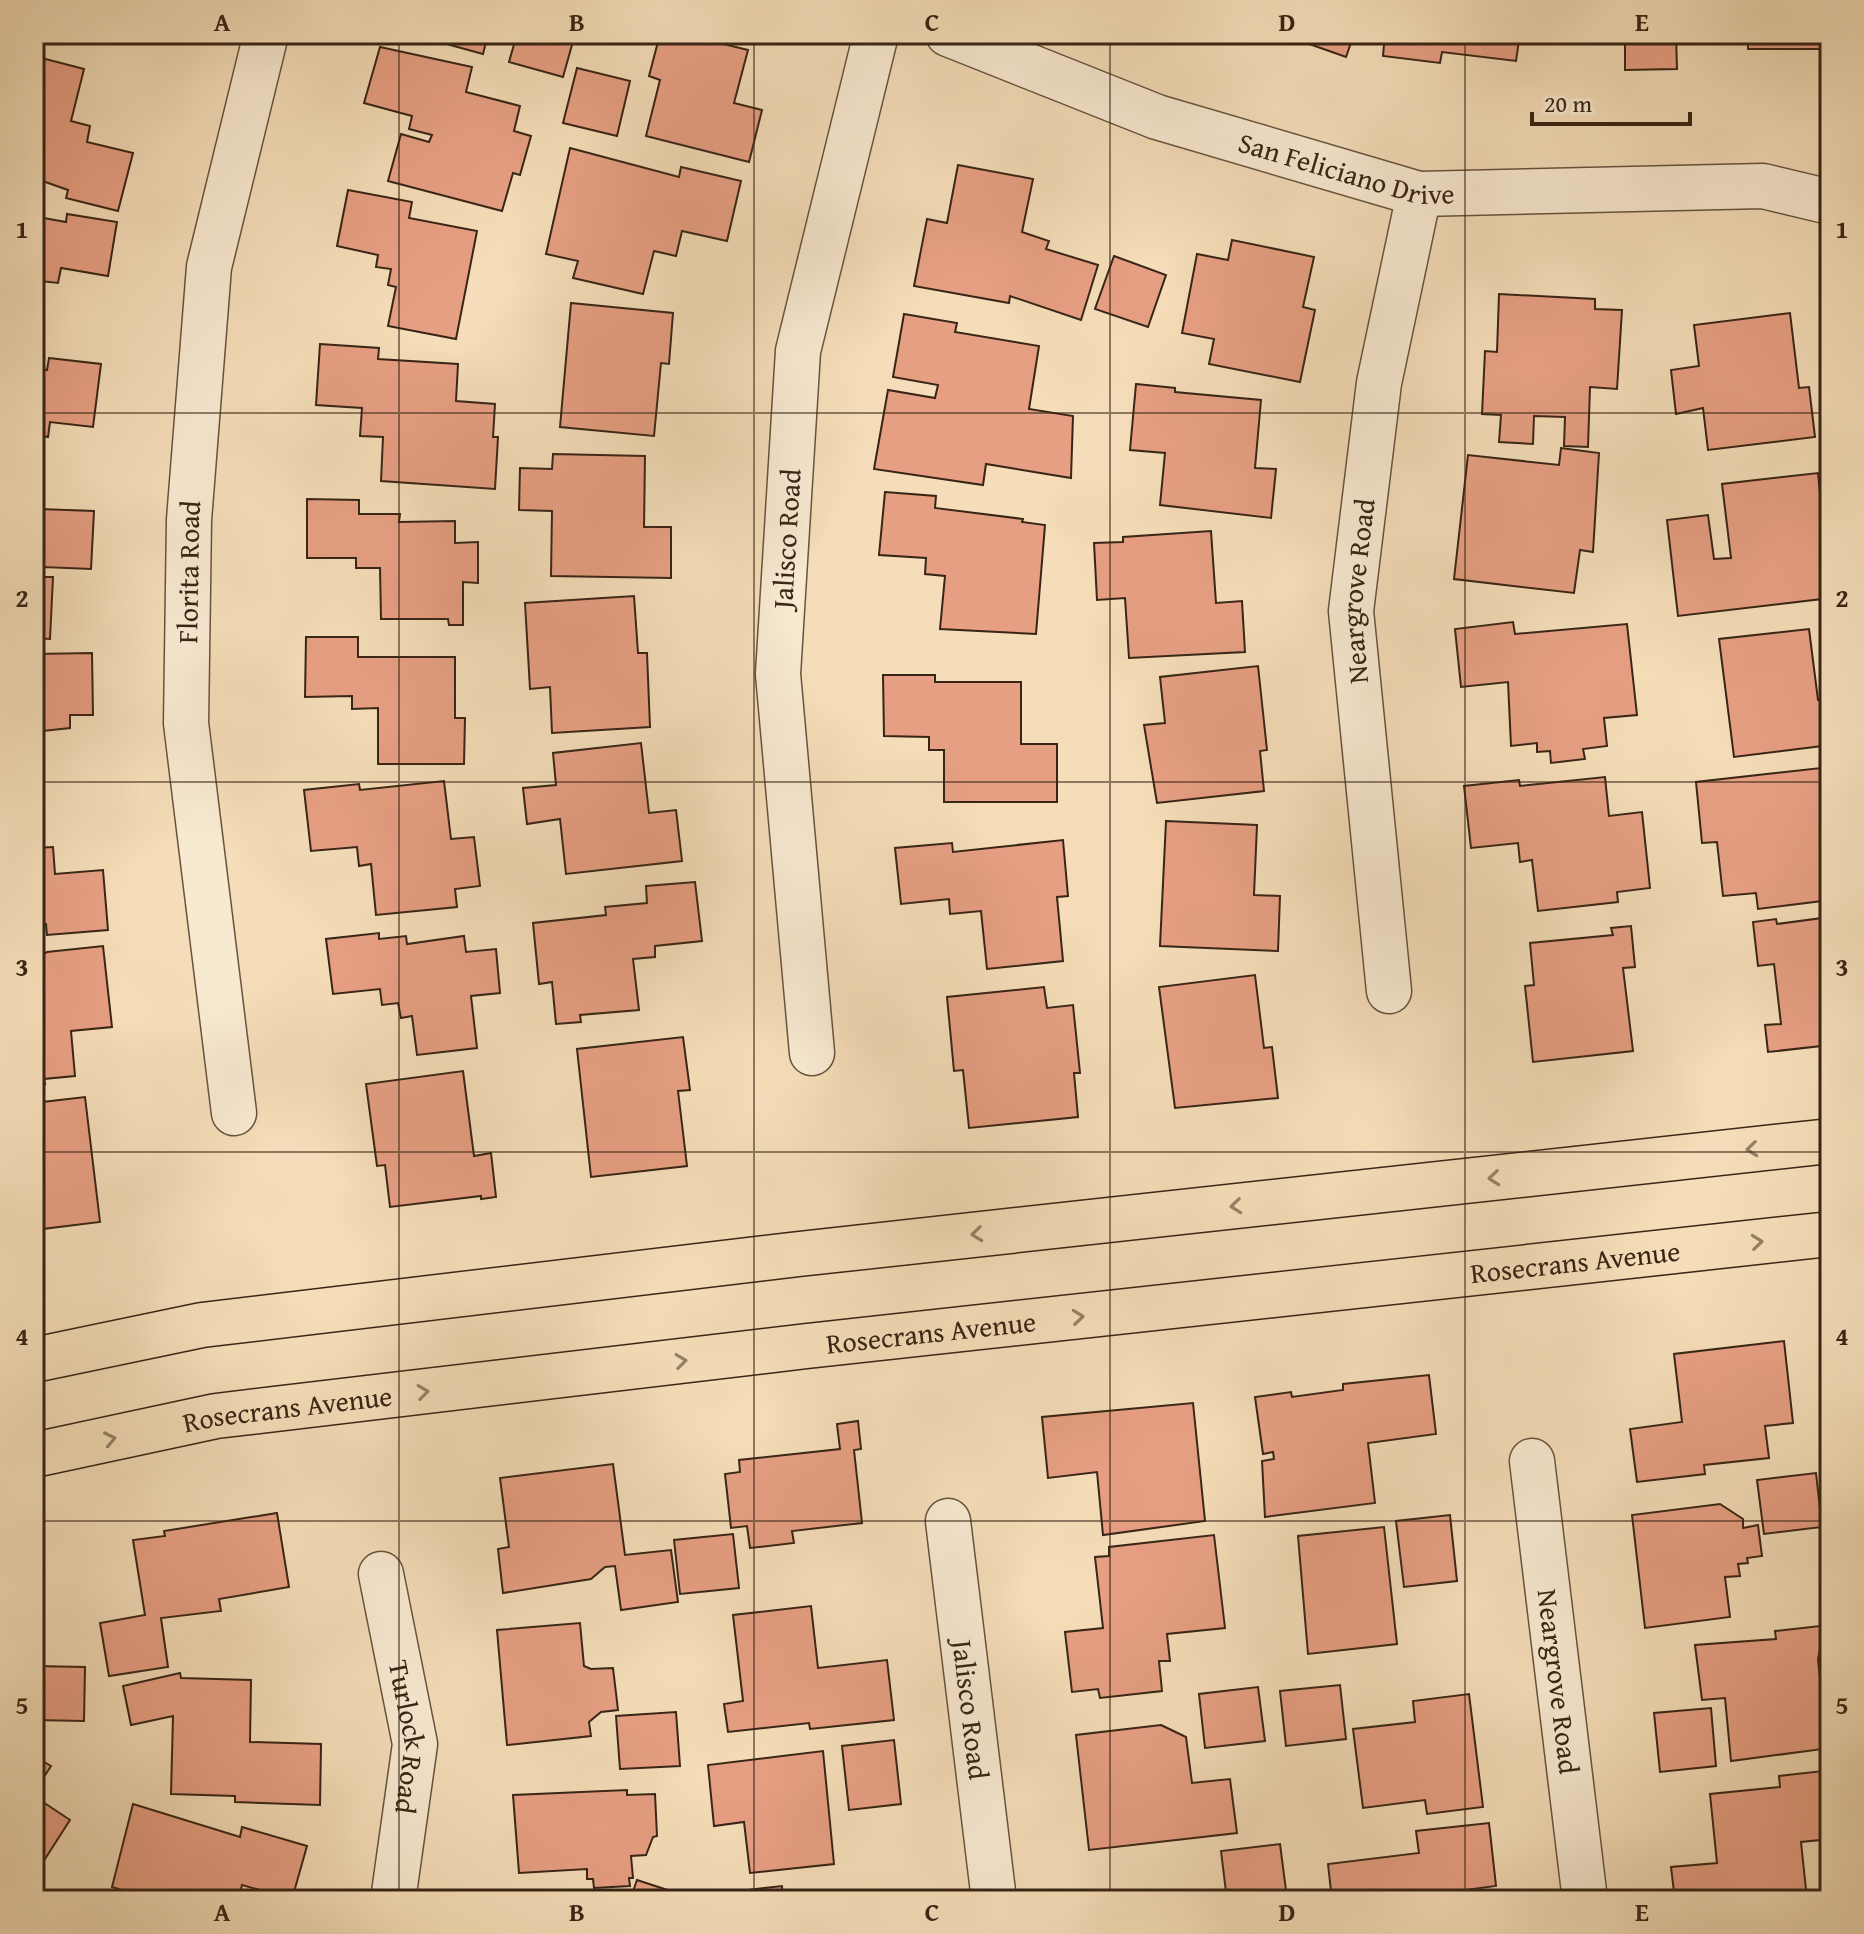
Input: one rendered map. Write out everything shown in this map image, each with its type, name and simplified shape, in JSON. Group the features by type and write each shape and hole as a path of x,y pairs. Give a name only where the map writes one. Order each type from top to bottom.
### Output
{"main road":[{"path":"34,1360 202,1325 799,1254 1830,1141"},
{"name":"Rosecrans Avenue","path":"34,1455 216,1416 807,1346 1830,1234"}],"street":[{"name":"Florita Road","path":"234,1113 186,723 189,520 209,267 266,34"},
{"name":"Jalisco Road","path":"812,1053 778,674 798,351 876,34"},
{"name":"San Feliciano Drive","path":"948,34 1157,117 1419,194 1763,186 1830,202"},
{"name":"Neargrove Road","path":"1389,991 1351,611 1379,383 1419,194"},
{"name":"Neargrove Road","path":"1532,1461 1585,1900"},
{"name":"Jalisco Road","path":"948,1521 994,1900"},
{"name":"Turlock Road","path":"381,1574 415,1744 393,1900"}],"building":[{"path":"410,34 488,34 483,54"},
{"path":"517,34 575,34 563,77 509,62"},
{"path":"660,34 683,34 748,50 734,103 762,110 749,162 646,136 660,80 649,76"},
{"path":"1281,34 1354,34 1346,57"},
{"path":"1385,34 1520,34 1516,61 1442,52 1440,63 1383,56"},
{"path":"1555,34 1676,34 1677,69 1625,70 1625,43 1555,44"},
{"path":"1705,34 1830,34 1830,49 1748,49 1748,41 1705,42"},
{"path":"380,47 472,67 466,92 520,106 514,131 531,136 520,175 513,173 502,211 388,181 401,134 429,142 432,135 409,129 412,116 364,103"},
{"path":"34,56 84,69 71,121 90,126 87,142 133,153 118,211 66,198 68,190 34,178"},
{"path":"577,68 630,81 617,136 563,123"},
{"path":"570,148 679,177 681,167 741,181 727,241 682,231 676,256 654,251 643,294 573,278 578,261 546,254"},
{"path":"958,165 1033,179 1022,232 1049,241 1046,249 1098,265 1081,320 1010,296 1009,303 914,286 927,219 947,223"},
{"path":"348,190 412,202 409,218 477,231 456,339 388,326 396,287 388,285 391,269 376,267 378,255 337,246"},
{"path":"34,201 41,202 38,217 66,222 67,214 117,222 108,276 61,268 58,283 41,281 38,296 34,295"},
{"path":"1232,240 1314,257 1303,307 1315,310 1300,382 1209,364 1214,339 1182,333 1197,254 1228,260"},
{"path":"1114,256 1166,275 1148,327 1095,309"},
{"path":"1499,294 1595,299 1595,309 1622,310 1617,389 1590,387 1588,447 1564,446 1565,417 1534,416 1533,444 1499,442 1501,415 1482,414 1485,351 1497,352"},
{"path":"571,303 673,313 669,364 661,363 654,436 560,427"},
{"path":"1790,313 1799,388 1809,387 1815,437 1708,450 1703,408 1676,414 1671,370 1699,366 1694,325"},
{"path":"904,314 957,323 955,332 1039,346 1029,409 1073,416 1071,478 986,464 983,485 874,469 888,390 935,398 938,385 893,377"},
{"path":"320,344 379,348 378,359 458,364 456,401 495,404 493,437 498,437 495,489 381,481 383,437 360,436 362,408 316,405"},
{"path":"49,358 101,364 93,427 50,422 48,437 36,435 34,448 34,368 47,370"},
{"path":"1136,384 1175,388 1175,392 1261,400 1255,468 1276,469 1271,518 1160,505 1165,453 1130,450"},
{"path":"1561,448 1599,453 1593,552 1580,550 1574,593 1454,579 1468,455 1559,465"},
{"path":"553,454 645,456 644,527 671,527 671,578 551,576 552,511 519,510 520,468 552,469"},
{"path":"1818,473 1830,598 1678,616 1667,520 1708,515 1714,559 1731,558 1722,484"},
{"path":"885,492 936,496 935,508 1023,519 1022,522 1045,525 1036,634 940,629 945,576 925,574 926,558 879,555"},
{"path":"307,499 359,500 359,514 400,514 399,522 455,521 455,543 478,542 478,583 463,582 463,625 449,625 448,619 381,619 380,568 356,568 356,558 307,558"},
{"path":"39,509 94,511 91,569 43,567 43,577 53,577 50,639 34,638 34,515 38,515"},
{"path":"1211,531 1216,603 1242,601 1245,652 1129,658 1125,598 1097,600 1094,543 1123,542 1123,537"},
{"path":"634,596 638,653 647,653 650,727 552,733 550,687 530,689 525,603"},
{"path":"1513,622 1515,634 1627,624 1637,715 1604,718 1607,746 1583,749 1585,759 1551,763 1550,751 1537,752 1537,743 1511,746 1508,682 1461,687 1455,629"},
{"path":"1809,629 1818,700 1830,699 1830,745 1734,757 1719,639"},
{"path":"306,637 358,637 358,657 455,657 455,718 465,718 464,764 378,764 378,708 352,709 352,696 305,697"},
{"path":"92,653 93,715 70,715 70,728 34,732 34,654"},
{"path":"1258,666 1267,750 1260,751 1264,791 1157,803 1144,725 1165,723 1160,677"},
{"path":"883,675 935,675 935,682 1021,682 1021,744 1057,744 1057,802 944,802 944,750 929,750 929,737 884,736"},
{"path":"641,743 649,813 676,810 682,861 566,874 560,819 527,824 523,788 556,785 553,753"},
{"path":"1830,767 1830,900 1758,909 1756,893 1723,896 1717,842 1702,843 1696,782"},
{"path":"1605,777 1609,816 1642,812 1650,888 1617,892 1618,902 1538,911 1532,860 1520,862 1518,843 1471,848 1464,786 1519,780 1520,786"},
{"path":"444,781 451,839 474,837 480,886 455,889 457,907 376,915 371,864 359,866 357,847 311,851 304,790 359,784 360,790"},
{"path":"1166,821 1257,825 1254,895 1280,896 1278,951 1160,946"},
{"path":"1063,840 1068,896 1057,897 1063,961 987,969 981,911 950,914 949,899 901,904 895,848 952,843 953,852"},
{"path":"53,847 55,874 103,870 108,930 47,935 46,924 34,925 34,848"},
{"path":"695,882 702,941 655,946 655,957 633,959 639,1010 580,1015 581,1022 556,1024 552,982 539,984 533,923 606,915 605,907 647,903 646,886"},
{"path":"1830,917 1830,1045 1768,1052 1765,1025 1781,1024 1774,964 1758,966 1753,922 1776,919 1777,924"},
{"path":"1631,926 1635,967 1623,968 1633,1051 1533,1062 1525,986 1534,985 1530,943 1613,935 1611,928"},
{"path":"379,933 379,939 406,936 407,944 464,936 466,952 496,949 500,993 471,996 477,1048 417,1055 412,1016 401,1018 398,1003 382,1005 380,989 333,994 326,939"},
{"path":"103,946 112,1027 71,1031 75,1076 44,1079 45,1084 34,1085 34,960 47,952"},
{"path":"1255,975 1264,1048 1272,1047 1278,1098 1175,1108 1159,987"},
{"path":"1044,987 1047,1008 1073,1005 1080,1073 1074,1073 1078,1117 969,1128 963,1070 954,1071 947,997"},
{"path":"683,1037 690,1090 678,1091 687,1166 591,1177 577,1049"},
{"path":"463,1071 474,1156 491,1153 496,1197 481,1199 481,1196 390,1207 385,1165 377,1166 366,1084"},
{"path":"85,1097 100,1222 34,1230 34,1103"},
{"path":"1784,1341 1793,1423 1765,1426 1769,1458 1704,1465 1705,1474 1637,1482 1630,1429 1682,1422 1674,1354"},
{"path":"1429,1375 1436,1434 1368,1443 1375,1503 1265,1517 1262,1461 1274,1459 1273,1452 1263,1454 1255,1397 1291,1392 1292,1397 1343,1390 1343,1384"},
{"path":"1193,1403 1205,1521 1103,1535 1097,1472 1048,1478 1042,1417"},
{"path":"1830,1412 1830,1459 1824,1413"},
{"path":"858,1421 861,1449 854,1450 862,1523 792,1531 794,1543 750,1548 747,1526 731,1528 725,1474 740,1472 739,1460 840,1449 837,1424"},
{"path":"613,1464 625,1555 671,1550 678,1602 621,1610 615,1566 605,1567 591,1579 503,1593 498,1549 509,1547 500,1478"},
{"path":"1816,1473 1822,1527 1764,1534 1757,1480"},
{"path":"1720,1504 1743,1519 1743,1528 1758,1525 1762,1556 1747,1558 1748,1563 1738,1564 1740,1576 1725,1577 1730,1617 1645,1628 1632,1515"},
{"path":"277,1513 289,1587 219,1599 221,1611 161,1618 168,1667 109,1676 100,1623 145,1615 133,1540 165,1536 164,1531"},
{"path":"1450,1515 1457,1581 1404,1587 1396,1521"},
{"path":"1384,1527 1397,1644 1308,1654 1298,1536"},
{"path":"733,1534 739,1588 680,1594 674,1540"},
{"path":"1214,1535 1225,1628 1167,1634 1170,1661 1159,1661 1162,1691 1100,1698 1098,1689 1072,1692 1065,1632 1103,1628 1095,1557 1109,1556 1109,1547"},
{"path":"811,1606 818,1668 887,1660 894,1720 810,1729 809,1723 728,1732 724,1704 743,1701 733,1615"},
{"path":"580,1623 584,1666 591,1669 613,1668 618,1710 601,1712 589,1722 591,1736 507,1745 497,1630"},
{"path":"1820,1626 1823,1634 1818,1659 1820,1680 1830,1680 1830,1707 1820,1708 1823,1749 1731,1761 1725,1698 1702,1700 1695,1645 1776,1639 1775,1631"},
{"path":"34,1666 85,1667 84,1721 34,1720"},
{"path":"180,1673 181,1678 251,1680 250,1742 321,1744 320,1805 235,1802 235,1796 171,1794 173,1716 131,1725 123,1686"},
{"path":"1340,1685 1346,1739 1286,1746 1280,1691"},
{"path":"1258,1687 1265,1741 1205,1748 1199,1694"},
{"path":"1469,1694 1483,1807 1427,1814 1425,1800 1363,1808 1353,1729 1415,1722 1413,1701"},
{"path":"1711,1708 1716,1766 1660,1772 1654,1713"},
{"path":"676,1712 680,1766 620,1769 616,1716"},
{"path":"1161,1725 1186,1737 1192,1783 1230,1779 1237,1833 1089,1850 1076,1735"},
{"path":"894,1740 901,1804 849,1810 842,1746"},
{"path":"823,1751 834,1864 750,1873 744,1822 714,1826 708,1765"},
{"path":"34,1756 51,1766 34,1792"},
{"path":"1823,1771 1830,1839 1801,1842 1807,1899 1675,1900 1671,1867 1717,1863 1710,1794 1780,1787 1779,1776"},
{"path":"627,1790 627,1795 655,1794 657,1836 653,1837 646,1855 631,1856 633,1878 629,1878 630,1886 594,1888 593,1879 587,1879 587,1869 519,1873 513,1795"},
{"path":"34,1796 70,1820 34,1876"},
{"path":"133,1804 240,1837 242,1827 307,1846 292,1899 242,1885 238,1900 153,1900 112,1887"},
{"path":"1489,1823 1496,1886 1449,1892 1450,1900 1332,1900 1328,1864 1419,1853 1416,1831"},
{"path":"1280,1844 1287,1898 1227,1900 1221,1851"},
{"path":"637,1880 695,1899 695,1900 630,1900"},
{"path":"782,1886 783,1900 723,1900 722,1893"},
{"path":"1206,1894 1207,1900 1163,1900 1163,1898"}]}
